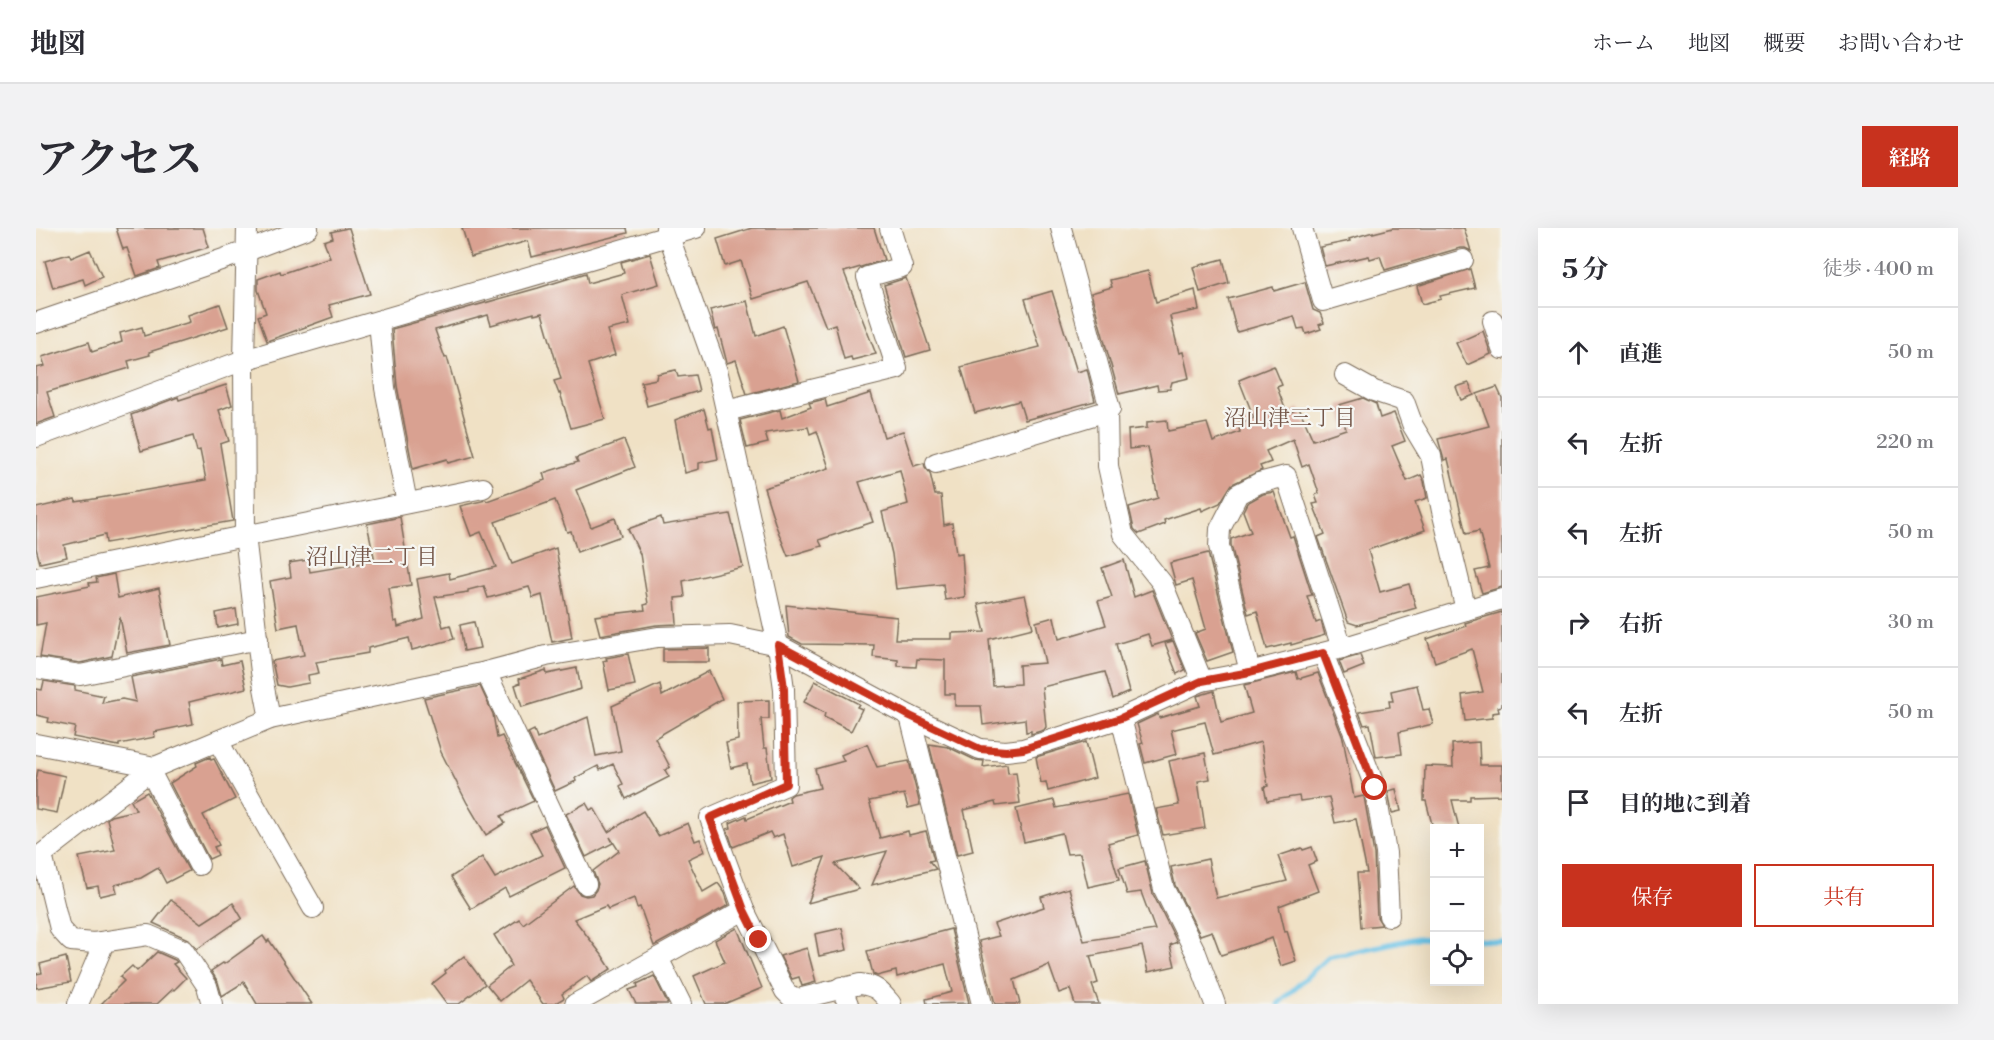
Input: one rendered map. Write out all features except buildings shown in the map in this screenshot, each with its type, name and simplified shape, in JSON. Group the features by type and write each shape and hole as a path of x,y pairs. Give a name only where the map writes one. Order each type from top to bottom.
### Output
{"street":[{"path":"248,228 244,360 245,535 261,672 270,719"},
{"path":"36,323 308,228"},
{"path":"36,437 244,360 668,232 696,228"},
{"path":"726,411 897,369 867,277 902,267 890,228"},
{"path":"1060,228 1110,409 1107,411 1108,466 1123,534 1162,583 1202,681"},
{"path":"1302,228 1323,301 1463,260"},
{"path":"668,232 718,374 778,645 784,688 786,784 710,818 744,910 785,991 795,1002 845,996 860,984 872,985 891,1004"},
{"path":"379,321 385,388 407,503"},
{"path":"1492,321 1502,349"},
{"path":"1345,375 1374,391 1404,401 1413,426 1431,456 1466,610"},
{"path":"936,463 1107,411"},
{"path":"1250,672 1219,546 1220,530 1238,494 1259,483 1286,476 1342,648"},
{"path":"36,578 483,488"},
{"path":"212,1004 207,986 183,950 148,935 94,943 71,941 60,929 39,857 152,769 270,719 486,672 546,656 658,637 730,635 778,645 910,716 980,749 1006,751 1023,749 1121,718 1202,681 1250,672 1342,648 1502,599"},
{"path":"36,668 80,675 258,639"},
{"path":"1323,653 1375,788 1386,853 1389,916"},
{"path":"486,672 586,884"},
{"path":"910,716 982,1004"},
{"path":"1121,718 1164,889 1196,953 1215,1004"},
{"path":"218,741 313,908"},
{"path":"36,744 152,769"},
{"path":"152,769 199,865"},
{"path":"575,1004 744,910"},
{"path":"78,1004 101,950 102,942"},
{"path":"658,958 681,1004"}],"waterway":[{"path":"1278,1004 1328,957 1417,938 1430,939"},
{"path":"1484,940 1502,942"}],"district":[{"name":"沼山津三丁目","path":"1290,418"},
{"name":"沼山津二丁目","path":"372,557"}],"route":[{"path":"759,940 744,910 710,818 786,784 784,688 778,645 863,692 980,749 1006,751 1023,749 1121,718 1202,681 1250,672 1323,653 1375,788"}]}
